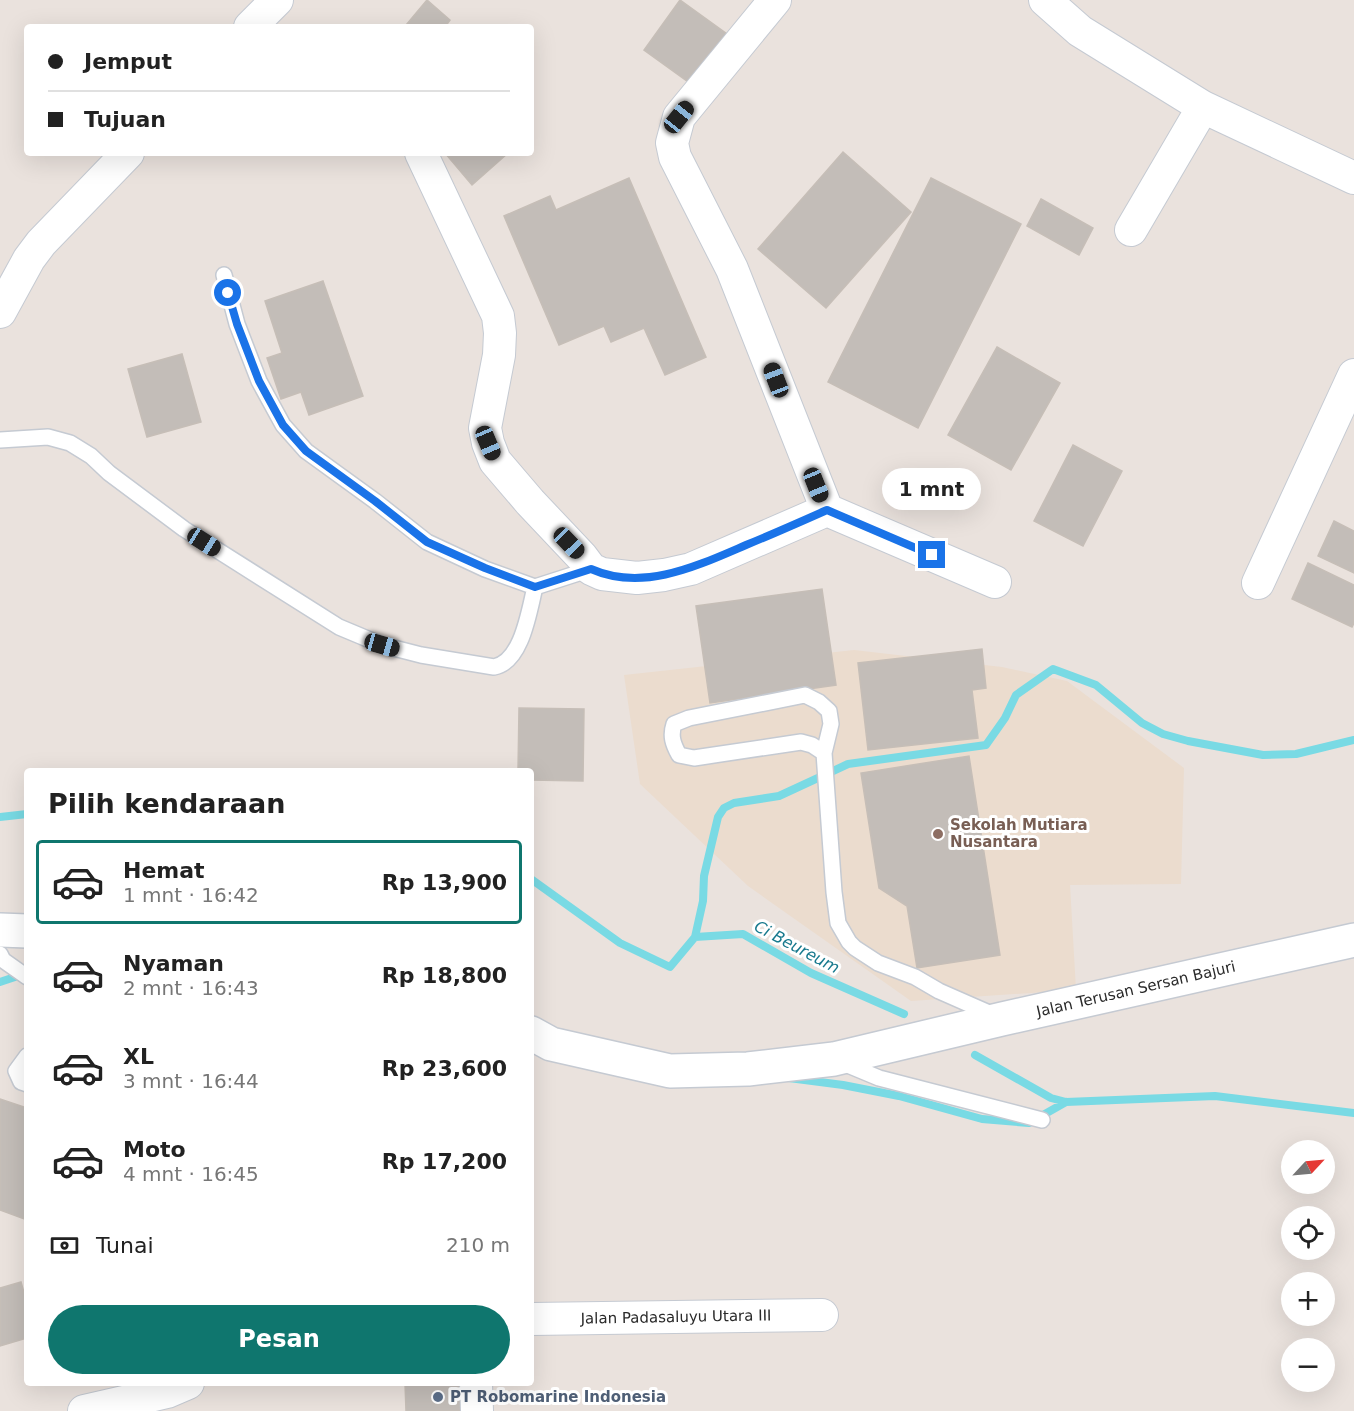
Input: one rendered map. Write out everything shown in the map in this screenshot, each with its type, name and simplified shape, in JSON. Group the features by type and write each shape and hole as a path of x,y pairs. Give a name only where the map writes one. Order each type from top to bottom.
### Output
{"main road":[{"path":"0,930 24,931"},
{"name":"Jalan Terusan Sersan Bajuri","path":"534,1035 551,1044 670,1071 748,1069 834,1059 1354,940"}],"street":[{"path":"253,24 277,0"},
{"path":"775,0 679,117 672,143 675,157 732,268 827,510 994,582"},
{"path":"1045,0 1080,31 1203,106 1354,178"},
{"path":"1131,230 1203,106"},
{"path":"0,312 29,259 41,243 125,156"},
{"path":"422,156 498,316 499,355 485,428 495,461 591,569 602,574 637,578 664,575 691,568 827,510"},
{"path":"1258,583 1354,375"},
{"name":"Jalan Padasaluyu Utara III","path":"534,1319 822,1315"},
{"path":"476,1386 477,1411"},
{"path":"84,1411 175,1396"}],"lane":[{"path":"224,275 237,324 259,381 283,425 306,451 427,542 485,568 535,587 591,569"},
{"path":"0,440 48,437 70,443 91,456 109,473 184,529 339,627 382,645 431,657 494,667 501,665 509,660 524,630 535,587"},
{"path":"824,753 812,745 801,742 693,758 679,755 671,732 674,724 689,718 805,695 812,697 829,711 831,724 824,753 838,923 849,942 878,963 915,977 939,991 1002,1019"},
{"path":"0,954 3,960 24,975"},
{"path":"834,1059 879,1078 1042,1120"},
{"path":"24,1060 16,1071 21,1082 24,1083"}],"shaded area":[{"name":"Sekolah Mutiara Nusantara","path":"854,650 1002,667 1067,681 1184,768 1181,884 1070,885 1076,990 911,1001 748,886 640,784 624,675"}],"building":[{"path":"427,0 450,20 447,24 407,24"},
{"path":"680,0 727,34 691,84 644,50"},
{"path":"843,152 911,212 826,308 758,249"},
{"path":"448,156 505,156 472,185"},
{"path":"629,178 706,357 665,375 644,328 611,342 604,326 559,345 504,216 550,196 556,210"},
{"path":"931,178 1021,224 918,428 828,382"},
{"path":"1041,199 1093,228 1079,255 1027,226"},
{"path":"323,281 363,396 309,415 301,392 281,399 267,358 282,353 265,301"},
{"path":"997,347 1060,383 1011,470 948,435"},
{"path":"182,354 201,422 147,437 128,369"},
{"path":"1073,445 1122,471 1083,546 1034,521"},
{"path":"1334,521 1354,531 1354,573 1318,556"},
{"path":"1308,563 1354,585 1354,623 1352,627 1292,599"},
{"path":"822,589 836,685 710,703 696,606"},
{"path":"982,649 986,688 972,690 978,738 868,750 858,663"},
{"path":"519,708 584,709 583,781 534,780 534,768 518,768"},
{"name":"Sekolah Mutiara Nusantara","path":"969,756 1000,955 917,968 907,906 879,888 861,773"},
{"path":"0,1099 24,1107 24,1219 0,1210"},
{"path":"21,1282 24,1292 24,1339 0,1346 0,1288"},
{"name":"PT Robomarine Indonesia","path":"405,1386 470,1386 473,1411 406,1411"}],"waterway":[{"path":"695,937 703,901 704,876 718,817 724,808 734,803 779,796 848,764 986,745 1005,718 1016,695 1053,669 1096,685 1142,723 1163,734 1188,741 1263,755 1296,754 1354,740"},
{"name":"Ci Beureum","path":"0,817 24,814"},
{"name":"Ci Beureum","path":"534,881 620,943 670,967 695,937 743,934 811,973 904,1014"},
{"path":"0,982 24,974"},
{"path":"975,1055 1051,1098 1066,1102 1215,1096 1354,1113"},
{"path":"789,1078 843,1085 899,1096 982,1119 1029,1123 1066,1102"}],"place":[{"name":"Sekolah Mutiara Nusantara","path":"938,834"},
{"name":"PT Robomarine Indonesia","path":"438,1397"}],"route":[{"path":"228,293 237,324 259,381 283,425 306,451 427,542 535,587 591,569 602,574 637,578 664,575 691,568 827,510 932,555"}]}
